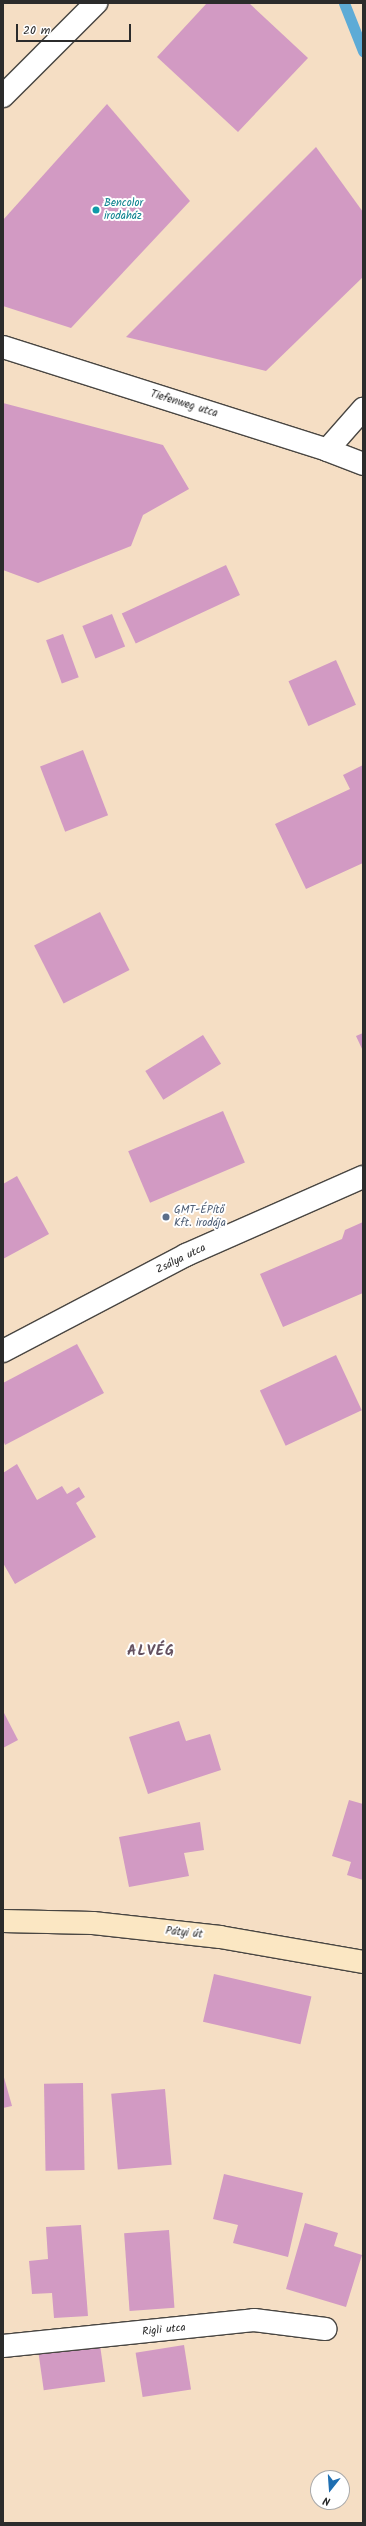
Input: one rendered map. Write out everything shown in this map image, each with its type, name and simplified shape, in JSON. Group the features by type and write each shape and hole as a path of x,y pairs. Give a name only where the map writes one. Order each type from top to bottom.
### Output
{"main road":[{"name":"Pátyi út","path":"3,1921 93,1923 220,1937 363,1962"}],"street":[{"path":"3,96 96,3"},
{"name":"Tiefenweg utca","path":"3,348 327,450 363,464"},
{"path":"327,450 363,409"},
{"name":"Zsálya utca","path":"3,1350 186,1255 363,1177"},
{"name":"Rigli utca","path":"3,2346 254,2320 324,2329"}],"building":[{"path":"207,3 249,3 308,58 238,132 157,57"},
{"name":"Bencolor irodaház","path":"107,104 190,201 71,328 3,306 3,220"},
{"path":"316,147 363,212 363,277 266,371 126,337"},
{"path":"3,403 163,445 189,489 143,515 131,546 38,583 3,570"},
{"path":"226,565 240,595 136,644 122,614"},
{"path":"112,614 125,646 95,658 82,626"},
{"path":"63,634 79,677 62,683 46,640"},
{"path":"336,660 356,705 308,726 288,681"},
{"path":"83,750 108,815 65,832 40,766"},
{"path":"363,765 363,863 306,889 275,824 350,789 343,775"},
{"path":"100,912 130,970 64,1004 34,946"},
{"path":"363,1033 363,1051 356,1036"},
{"path":"203,1035 221,1064 163,1100 145,1071"},
{"path":"223,1111 245,1163 150,1203 128,1151"},
{"path":"17,1176 49,1234 3,1259 3,1184"},
{"path":"363,1222 363,1293 283,1327 260,1274 342,1239 345,1230"},
{"path":"77,1344 104,1393 5,1445 3,1440 3,1383"},
{"path":"336,1355 362,1410 286,1446 260,1390"},
{"path":"17,1464 37,1500 62,1486 67,1494 79,1487 85,1497 76,1503 96,1537 15,1584 3,1563 3,1473"},
{"path":"3,1711 18,1740 3,1748"},
{"path":"179,1721 186,1741 210,1734 221,1770 148,1794 129,1737"},
{"path":"349,1800 363,1804 363,1880 347,1875 351,1862 332,1856"},
{"path":"200,1822 204,1850 184,1853 189,1876 129,1887 119,1837"},
{"path":"214,1974 311,1996 300,2044 203,2022"},
{"path":"3,2074 12,2106 3,2108"},
{"path":"83,2083 85,2170 46,2171 44,2084"},
{"path":"165,2089 172,2165 118,2169 111,2094"},
{"path":"224,2174 303,2193 288,2257 233,2243 238,2225 213,2219"},
{"path":"305,2223 338,2233 334,2246 362,2255 346,2307 286,2289"},
{"path":"81,2225 88,2316 54,2318 52,2293 32,2294 29,2261 48,2259 46,2227"},
{"path":"169,2230 174,2308 130,2311 124,2233"},
{"path":"100,2345 105,2382 44,2390 39,2354"},
{"path":"184,2345 191,2389 143,2397 136,2353"}],"waterway":[{"path":"344,3 363,51"}],"place":[{"name":"Bencolor irodaház","path":"96,210"},
{"name":"GMT-ÉPítő Kft. irodája","path":"166,1217"}],"district":[{"name":"ALVÉG","path":"151,1652"}]}
